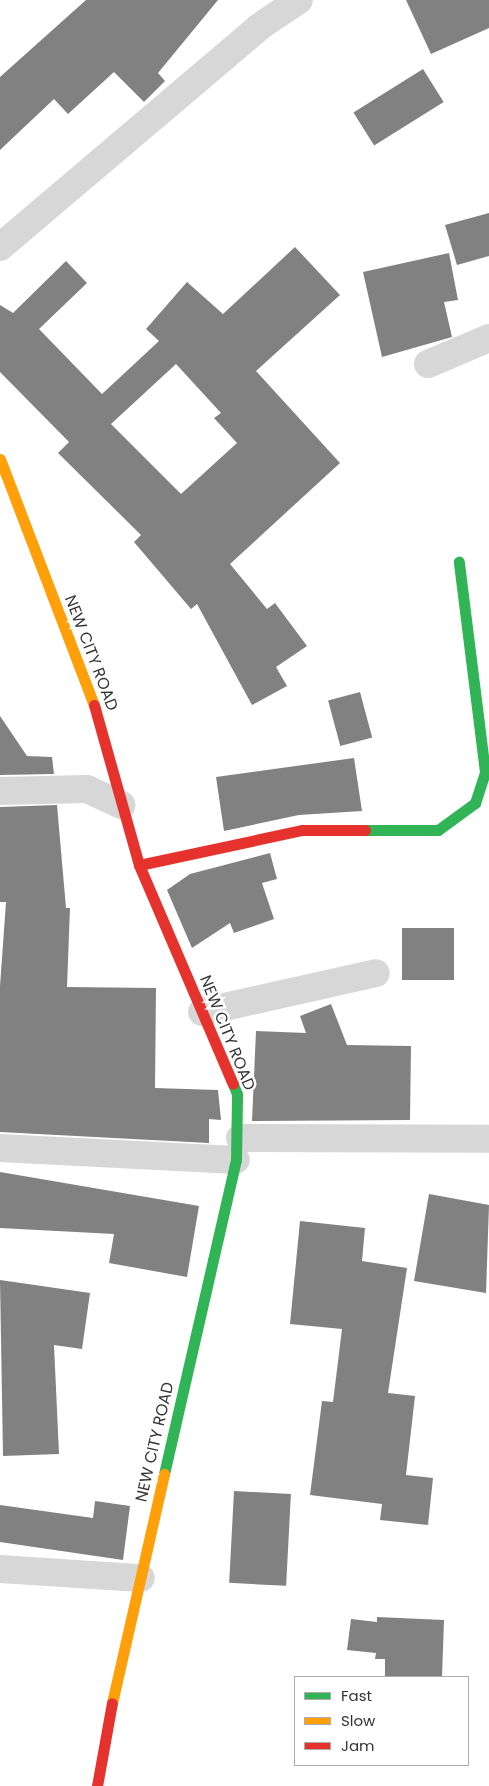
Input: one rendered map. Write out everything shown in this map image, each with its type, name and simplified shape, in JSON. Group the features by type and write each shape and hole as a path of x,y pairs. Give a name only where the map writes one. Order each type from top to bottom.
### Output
{"street":[{"path":"0,247 259,27 299,0"},
{"path":"428,364 489,338"},
{"name":"NEW CITY ROAD","path":"0,459 104,732 121,806 139,865 237,1094 238,1149 141,1578 97,1786"},
{"path":"139,865 302,830 438,830 460,817 474,803 485,772 459,562"},
{"path":"0,790 87,789 121,806"},
{"path":"202,1012 376,972"},
{"path":"0,1148 238,1149 489,1139"},
{"path":"0,1569 141,1578"}],"building":[{"path":"86,0 218,0 158,73 165,81 144,102 114,72 68,114 54,99 0,150 0,77"},
{"path":"406,0 489,0 489,28 431,54"},
{"path":"423,69 444,102 374,146 353,112"},
{"path":"489,213 489,256 457,265 445,225"},
{"path":"295,247 340,295 256,371 340,463 230,564 267,609 275,603 307,646 276,667 287,686 252,705 197,604 191,609 134,542 141,535 58,453 69,442 0,372 0,305 13,313 66,261 87,283 39,329 102,394 159,341 146,329 187,282 223,314","holes":["176,364 221,413 214,418 237,443 181,494 111,424"]},
{"path":"449,253 458,300 444,302 452,337 382,357 363,272"},
{"path":"360,692 372,737 340,746 328,701"},
{"path":"0,716 27,756 52,757 54,774 0,775"},
{"path":"354,758 362,811 299,815 224,831 216,777"},
{"path":"57,805 66,908 70,908 67,987 156,988 155,1088 218,1090 221,1120 209,1119 209,1143 0,1132 0,986 6,902 0,902 0,807"},
{"path":"270,853 277,879 262,883 274,919 234,933 230,923 192,948 167,890 190,874"},
{"path":"402,928 454,928 454,980 402,980"},
{"path":"331,1004 347,1045 411,1046 410,1120 252,1121 256,1031 306,1033 300,1016"},
{"path":"0,1172 199,1206 187,1277 109,1263 114,1234 0,1228"},
{"path":"429,1194 489,1205 486,1293 414,1281"},
{"path":"300,1221 365,1228 362,1261 407,1268 388,1393 415,1396 406,1475 433,1478 428,1525 380,1520 382,1504 310,1495 322,1401 333,1402 342,1329 290,1324"},
{"path":"0,1280 90,1293 82,1349 54,1345 59,1454 3,1456"},
{"path":"234,1491 291,1494 286,1586 229,1583"},
{"path":"95,1501 130,1506 123,1560 0,1542 0,1505 93,1518"},
{"path":"377,1617 444,1620 442,1676 385,1676 385,1659 375,1659 376,1653 347,1650 351,1619 377,1622"}],"traffic: fast":[{"path":"365,830 438,830 475,803 485,772 459,562"},
{"path":"164,1474 236,1160 237,1094 233,1084"}],"traffic: slow":[{"path":"0,459 94,705"},
{"path":"112,1703 164,1474"}],"traffic: jam":[{"path":"94,705 139,865 233,1084"},
{"path":"139,865 302,830 365,830"},
{"path":"97,1786 112,1703"}]}
